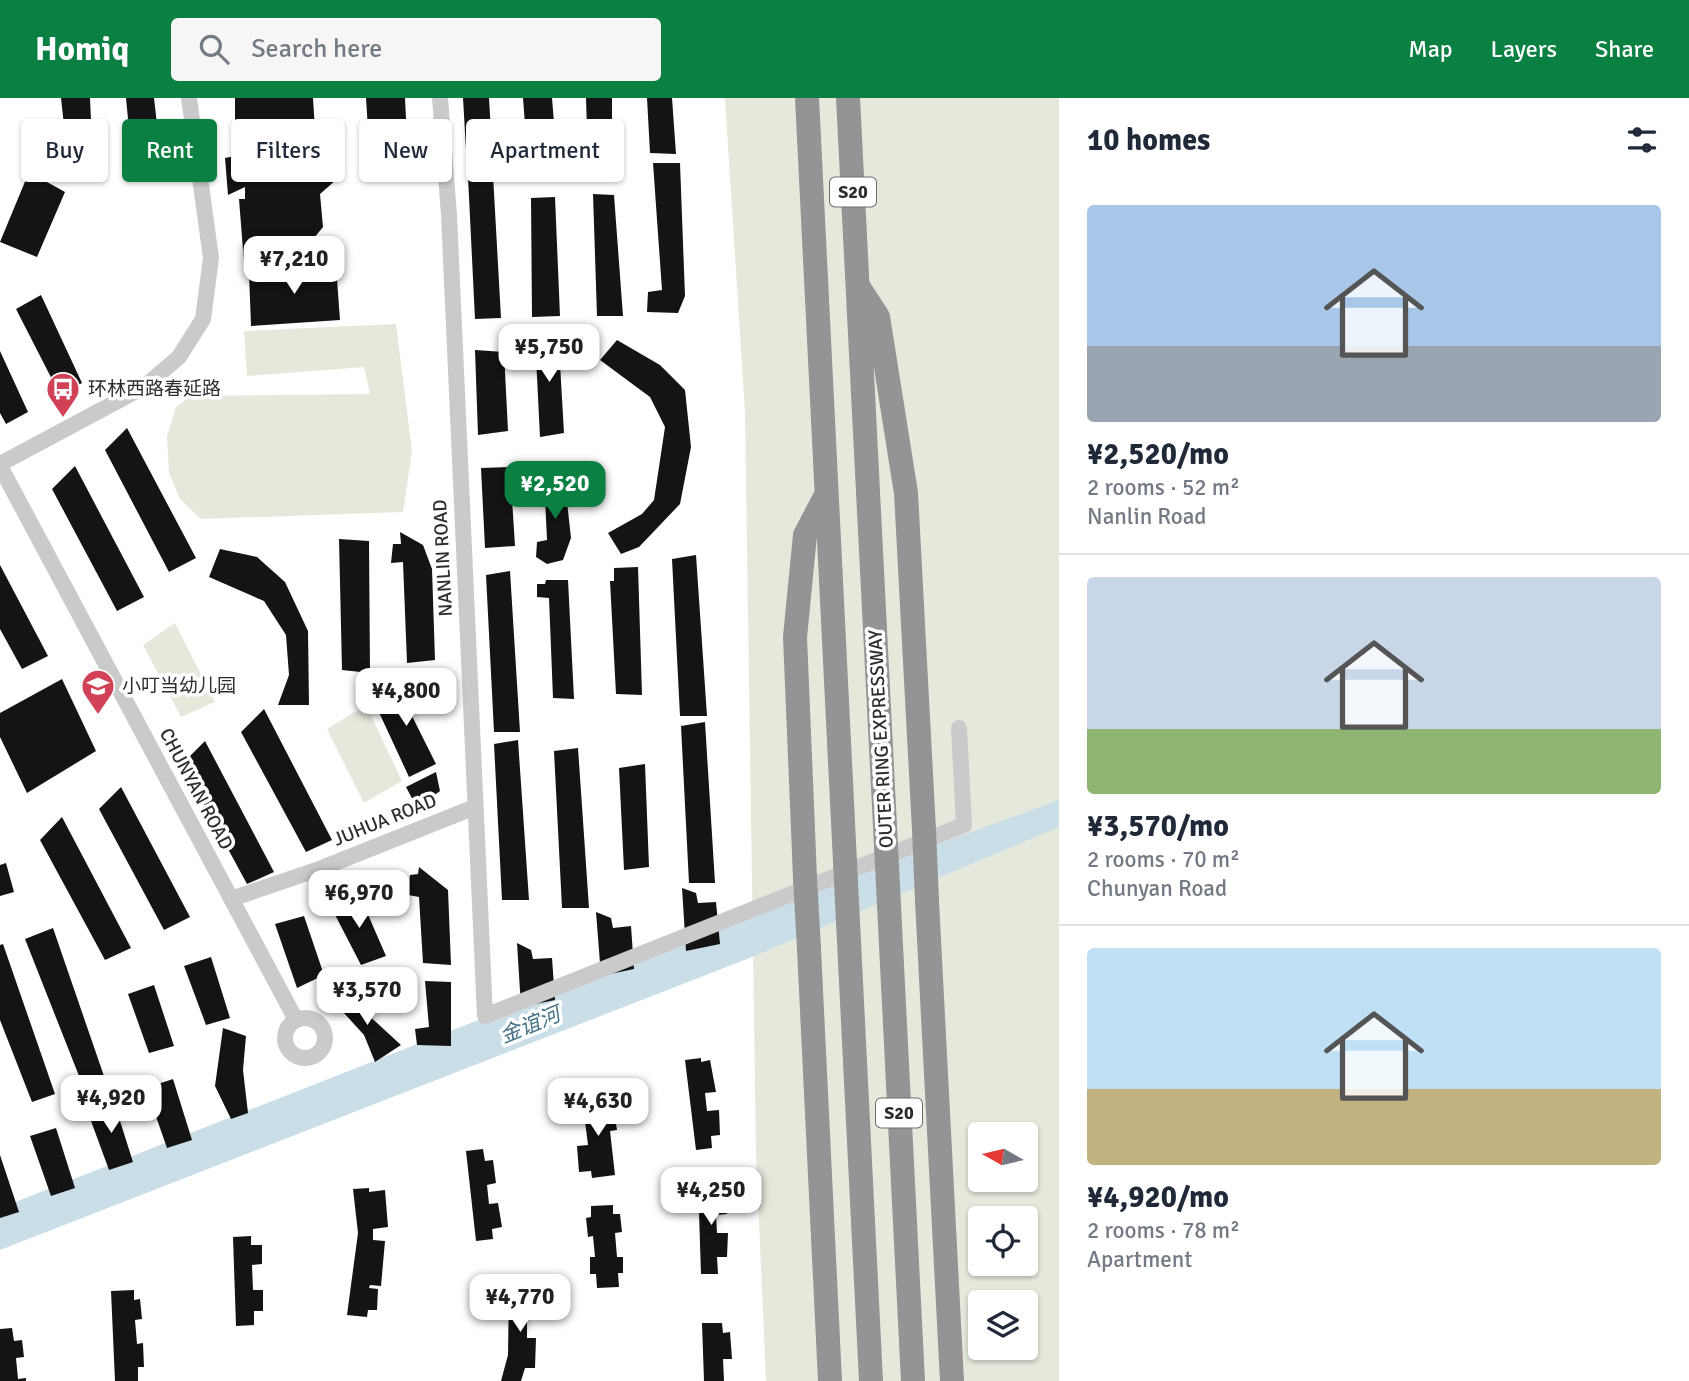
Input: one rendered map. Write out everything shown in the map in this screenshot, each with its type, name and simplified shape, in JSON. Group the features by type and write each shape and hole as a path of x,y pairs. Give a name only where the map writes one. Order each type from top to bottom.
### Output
{"highway":[{"name":"S20","path":"807,98 871,1381"},
{"name":"OUTER RING EXPRESSWAY","path":"848,98 913,1381"},
{"path":"858,285 878,317 906,493 952,1381"},
{"path":"827,494 805,536 795,637 830,1381"}],"street":[{"path":"0,465 144,387 179,357 203,319 211,258 189,98"},
{"name":"NANLIN ROAD","path":"440,98 449,229 485,1016 964,825 959,728"},
{"name":"CHUNYAN ROAD","path":"0,465 296,1020"},
{"name":"JUHUA ROAD","path":"231,899 475,807"}],"shaded area":[{"path":"725,98 1059,98 1059,1381 766,1381 756,1153 745,412"},
{"path":"396,324 412,451 403,512 201,519 180,499 169,473 167,436 176,407 191,396 370,394 364,367 247,376 244,331"},
{"path":"175,623 215,702 181,717 143,645"},
{"path":"366,705 402,781 364,803 327,729"}],"water":[{"name":"金谊河","path":"1059,800 1059,827 747,959 0,1250 0,1208 753,912"}],"building":[{"path":"61,98 90,98 91,119 63,119"},
{"path":"126,98 154,98 156,119 128,119"},
{"path":"235,98 313,98 314,119 235,119"},
{"path":"366,98 405,98 406,119 367,119"},
{"path":"463,98 489,98 490,119 466,119 466,149"},
{"path":"523,98 552,98 554,119 525,119"},
{"path":"586,98 612,98 612,119 587,119"},
{"path":"647,98 672,98 676,154 650,153"},
{"path":"231,157 231,182 334,182 320,194 323,227 301,254 258,265 244,263 239,199 245,199 245,187 228,195 225,158"},
{"path":"653,163 680,163 685,296 678,313 647,312 648,292 662,290"},
{"path":"25,182 47,182 65,192 37,257 0,242"},
{"path":"468,182 493,182 501,318 475,319"},
{"path":"593,194 614,195 623,316 597,316"},
{"path":"555,197 560,316 532,317 531,198"},
{"path":"336,266 340,320 251,326 249,273"},
{"path":"41,295 82,383 60,395 16,309"},
{"path":"557,337 558,352 565,351 566,363 560,364 564,433 540,437 536,357 527,356 528,343 534,343 535,338"},
{"path":"617,340 660,365 685,390 691,447 680,504 639,547 621,554 608,533 642,514 654,500 665,427 650,397 600,360"},
{"path":"475,350 504,352 508,431 478,435"},
{"path":"0,351 28,412 6,424 0,413"},
{"path":"127,428 196,558 169,572 105,450"},
{"path":"75,466 144,597 117,611 52,489"},
{"path":"510,467 515,546 485,548 481,468"},
{"path":"564,474 571,538 563,560 547,564 536,557 537,542 547,540 544,476"},
{"path":"400,532 423,545 432,569 435,660 407,663 403,562 391,563 393,544 401,544"},
{"path":"339,539 369,541 370,673 342,670"},
{"path":"220,549 257,557 285,582 308,631 309,705 278,705 289,675 286,635 264,601 209,577"},
{"path":"696,555 707,716 680,716 672,559"},
{"path":"0,565 48,656 22,669 0,629"},
{"path":"638,567 642,695 616,694 610,581 614,581 614,568"},
{"path":"510,571 520,732 494,732 486,575"},
{"path":"546,580 568,580 574,699 553,698 549,598 537,597 537,584 545,584"},
{"path":"402,678 419,692 411,714 436,764 409,777 377,708"},
{"path":"62,679 96,751 27,793 0,737 0,713"},
{"path":"264,709 332,840 306,852 241,732"},
{"path":"705,722 715,883 689,883 681,726"},
{"path":"518,740 529,900 502,900 494,744"},
{"path":"205,741 274,872 247,884 182,764"},
{"path":"578,748 589,908 562,908 554,751"},
{"path":"645,764 649,867 624,870 619,768"},
{"path":"436,772 440,791 417,808 406,787"},
{"path":"121,787 190,917 164,930 99,809"},
{"path":"62,817 131,948 105,960 40,840"},
{"path":"6,863 14,892 0,896 0,865"},
{"path":"419,867 448,890 451,965 423,963 419,897 408,895 410,875 418,874"},
{"path":"682,888 696,893 698,903 716,902 720,944 686,951"},
{"path":"359,894 386,956 361,965 331,907"},
{"path":"596,912 611,918 613,928 631,926 634,969 601,976"},
{"path":"304,916 324,975 297,988 275,924"},
{"path":"53,928 105,1079 83,1086 25,939"},
{"path":"517,943 531,950 533,959 552,958 555,1000 521,1007"},
{"path":"3,944 55,1094 32,1102 0,1020 0,945"},
{"path":"211,957 230,1018 206,1025 184,966"},
{"path":"425,981 451,982 451,1046 417,1045 415,1029 429,1027"},
{"path":"154,985 174,1046 149,1053 128,994"},
{"path":"340,989 401,1045 375,1062 364,1035 334,1002"},
{"path":"223,1028 246,1036 243,1070 248,1113 231,1119 215,1086"},
{"path":"701,1058 701,1062 710,1060 716,1092 705,1093 707,1111 719,1110 720,1135 711,1136 712,1148 696,1150 685,1060"},
{"path":"173,1079 192,1140 167,1148 146,1088"},
{"path":"605,1094 607,1107 613,1106 617,1130 610,1131 615,1175 592,1178 591,1171 579,1172 577,1146 588,1145 582,1097"},
{"path":"114,1102 133,1162 109,1170 87,1110"},
{"path":"56,1128 75,1188 51,1196 30,1136"},
{"path":"483,1149 485,1161 493,1160 496,1183 487,1185 489,1204 498,1203 502,1227 492,1229 493,1239 476,1241 466,1151"},
{"path":"0,1155 19,1212 0,1218"},
{"path":"698,1181 715,1181 716,1193 726,1192 727,1214 716,1215 717,1233 728,1233 727,1257 717,1257 718,1274 701,1274"},
{"path":"369,1188 369,1192 385,1190 388,1227 373,1229 373,1240 385,1241 381,1286 370,1285 369,1288 378,1289 377,1310 368,1310 367,1317 347,1315 358,1233 353,1189"},
{"path":"613,1205 613,1214 620,1214 622,1232 615,1233 617,1257 623,1257 623,1273 618,1273 619,1287 597,1288 596,1274 590,1274 590,1257 595,1257 593,1236 588,1237 586,1218 591,1217 591,1206"},
{"path":"251,1236 251,1245 262,1245 262,1264 252,1265 253,1290 263,1290 263,1311 254,1311 254,1325 236,1326 233,1237"},
{"path":"509,1287 528,1287 528,1294 537,1294 537,1320 527,1320 527,1338 536,1338 535,1368 525,1368 521,1381 501,1381 508,1355"},
{"path":"134,1290 134,1300 140,1299 142,1319 135,1320 137,1344 143,1343 144,1367 138,1367 138,1381 115,1381 111,1291"},
{"path":"702,1323 722,1323 723,1333 730,1332 732,1359 723,1359 724,1381 704,1381"},
{"path":"12,1328 14,1341 22,1340 24,1357 16,1358 18,1379 26,1378 26,1381 0,1381 0,1329"}],"place":[{"name":"环林西路春延路","path":"63,419"},
{"name":"小叮当幼儿园","path":"98,716"}]}
